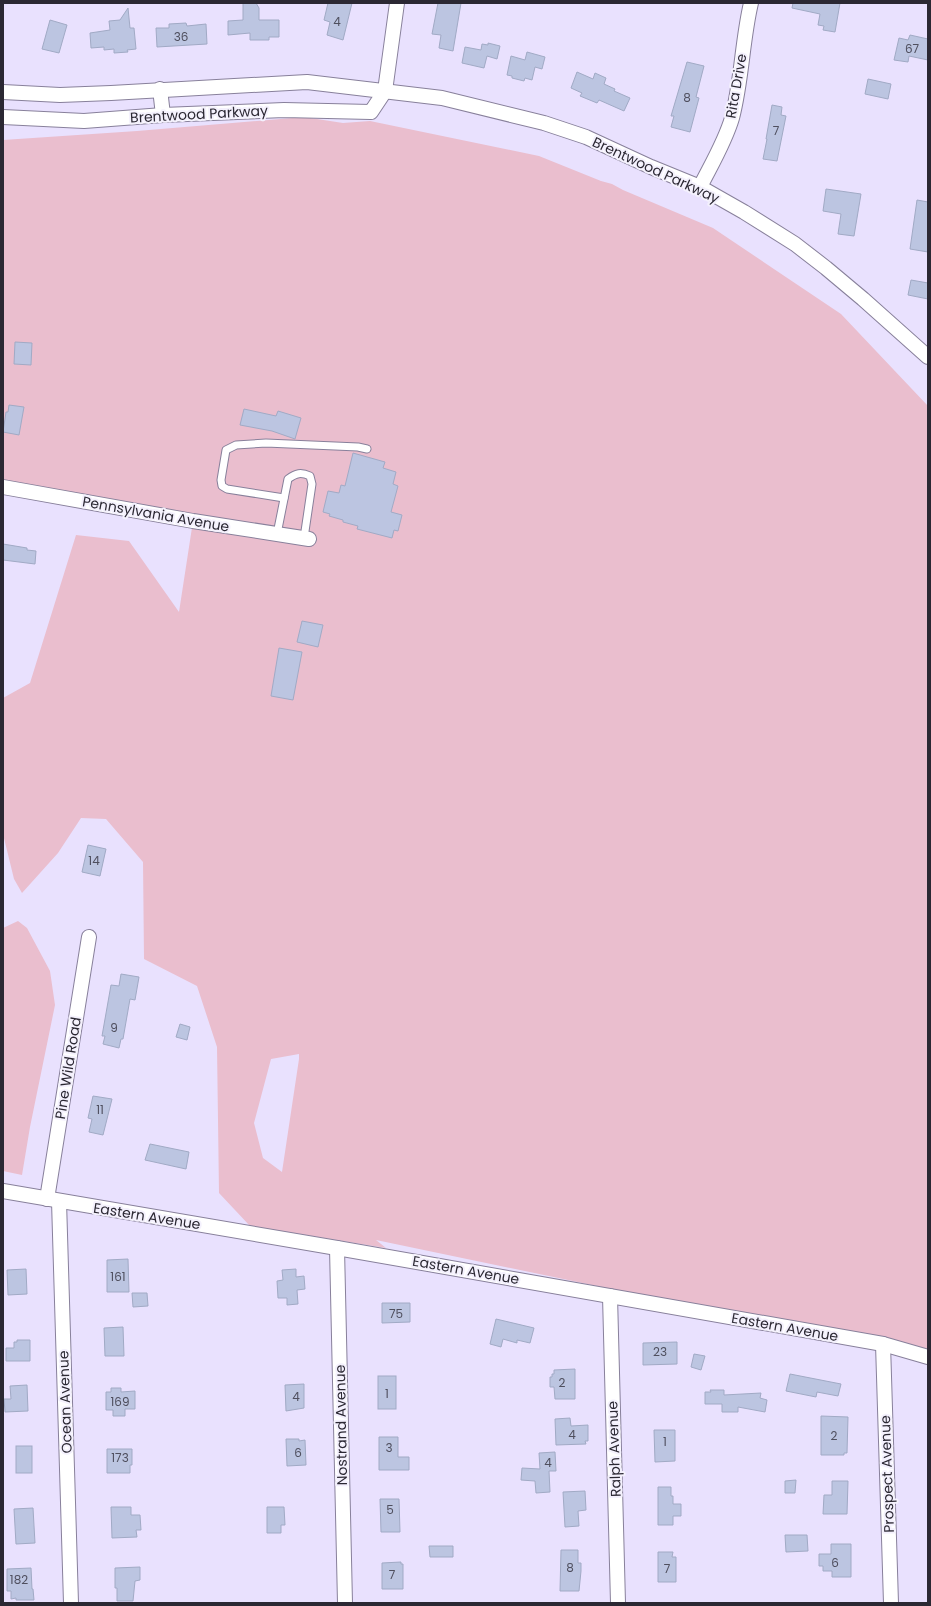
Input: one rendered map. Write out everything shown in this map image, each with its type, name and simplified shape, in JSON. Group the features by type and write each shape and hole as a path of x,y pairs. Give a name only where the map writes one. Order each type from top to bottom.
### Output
{"street":[{"path":"385,91 397,3"},
{"name":"Rita Drive","path":"700,187 722,144 732,119 737,97 751,3"},
{"name":"Brentwood Parkway","path":"3,92 60,95 308,82 442,98 544,123 586,137 651,167 700,187 744,212 795,244 863,299 928,357"},
{"path":"160,89 163,115"},
{"name":"Brentwood Parkway","path":"3,117 84,121 163,115 284,110 371,112 385,91"},
{"name":"Pennsylvania Avenue","path":"3,487 306,539"},
{"name":"Pine Wild Road","path":"53,1200 89,937"},
{"name":"Eastern Avenue","path":"3,1191 883,1344 928,1357"},
{"name":"Ocean Avenue","path":"53,1200 71,1603"},
{"name":"Nostrand Avenue","path":"336,1248 345,1603"},
{"name":"Ralph Avenue","path":"610,1296 618,1603"},
{"name":"Prospect Avenue","path":"883,1344 891,1603"}],"lane":[{"path":"284,498 227,489 222,486 221,480 226,450 236,445 266,443 358,447 366,449"},
{"path":"277,534 288,479 295,474 304,473 310,476 312,491 306,539"}],"shaded area":[{"path":"304,117 343,123 370,121 539,156 612,184 713,228 841,314 928,406 928,1355 376,1240 386,1248 250,1226 219,1193 217,1047 197,986 144,959 143,862 106,819 81,818 58,853 22,893 14,879 3,834 3,698 30,683 76,535 129,541 179,612 193,521 3,484 3,140 137,131","holes":["299,1054 282,1172 263,1158 254,1123 271,1059"]},
{"path":"18,921 27,928 50,971 55,1005 30,1127 22,1175 3,1171 3,928"}],"building":[{"path":"243,3 256,3 259,8 259,20 279,20 279,37 269,37 269,40 250,40 250,33 228,35 228,21 243,20"},
{"path":"328,3 352,3 343,40 327,35 330,22 324,20"},
{"path":"438,3 461,3 453,51 439,48 441,35 432,34"},
{"path":"793,3 840,3 835,32 823,30 824,26 818,25 820,14 792,8"},
{"path":"128,8 130,28 134,28 136,49 127,50 128,52 114,53 114,49 104,50 104,47 91,48 90,33 110,30 109,21 120,20"},
{"path":"50,20 67,25 59,53 42,49"},
{"path":"186,23 187,26 206,24 207,44 157,47 156,28 169,28 169,24"},
{"path":"910,35 928,39 928,60 909,56 908,62 894,60 899,38 908,40"},
{"path":"488,43 500,46 497,59 487,56 484,68 462,63 465,47 481,50 482,44 488,45"},
{"path":"527,52 545,57 542,69 535,67 532,80 525,78 524,81 507,75 511,56 525,60"},
{"path":"687,62 704,66 696,97 699,98 690,132 671,127 674,116 671,116"},
{"path":"577,72 593,79 595,73 606,78 604,84 615,89 614,91 630,98 624,111 599,100 597,103 580,96 582,93 571,88"},
{"path":"868,79 891,84 888,99 865,94"},
{"path":"772,105 782,107 781,115 786,116 777,161 763,159"},
{"path":"826,189 861,194 854,236 838,234 841,214 823,211"},
{"path":"917,200 928,202 928,252 910,249"},
{"path":"911,280 928,283 928,299 908,295"},
{"path":"15,342 32,343 31,365 14,364"},
{"path":"9,405 24,407 19,435 3,432 6,412 8,412"},
{"path":"244,409 276,416 278,411 301,418 295,439 272,431 240,425"},
{"path":"353,453 385,462 383,468 396,472 393,484 398,486 391,512 402,515 398,531 394,530 392,538 357,529 358,526 343,522 343,520 329,516 330,514 323,512 328,491 339,493 341,485 345,486"},
{"path":"3,544 36,551 35,564 3,560"},
{"path":"302,621 323,625 318,647 297,642"},
{"path":"279,648 302,652 293,700 271,696"},
{"path":"88,845 106,849 100,876 82,872"},
{"path":"121,974 139,977 135,1000 130,999 123,1039 121,1039 119,1048 103,1044 105,1036 102,1036 111,985 119,986"},
{"path":"180,1024 190,1027 187,1040 176,1037"},
{"path":"93,1096 112,1099 103,1135 89,1132 92,1119 88,1118"},
{"path":"150,1144 189,1152 186,1169 145,1160"},
{"path":"128,1259 129,1292 107,1292 107,1260"},
{"path":"26,1269 27,1294 8,1295 7,1270"},
{"path":"296,1269 296,1277 304,1276 305,1289 297,1290 298,1304 287,1305 287,1298 278,1298 277,1281 283,1280 282,1270"},
{"path":"132,1293 147,1293 148,1306 133,1307"},
{"path":"382,1303 410,1303 410,1322 382,1323"},
{"path":"496,1319 534,1328 530,1343 517,1340 517,1343 503,1339 501,1347 490,1344"},
{"path":"123,1327 124,1356 105,1356 104,1328"},
{"path":"17,1340 30,1340 30,1361 6,1361 6,1348 14,1348 14,1342 17,1342"},
{"path":"677,1342 677,1364 643,1365 643,1343"},
{"path":"694,1354 705,1356 701,1370 691,1367"},
{"path":"575,1369 575,1399 555,1399 554,1387 550,1387 550,1377 554,1374 554,1370"},
{"path":"790,1374 841,1384 838,1396 817,1392 816,1397 786,1391"},
{"path":"378,1376 396,1376 396,1409 378,1409"},
{"path":"304,1384 304,1408 286,1411 285,1385"},
{"path":"27,1385 28,1411 5,1412 4,1399 11,1399 10,1386"},
{"path":"111,1388 121,1388 121,1392 135,1391 135,1409 125,1409 125,1416 113,1416 113,1410 106,1410 106,1392 111,1392"},
{"path":"710,1390 724,1390 724,1395 761,1393 760,1398 767,1400 765,1412 738,1407 738,1412 722,1412 722,1404 705,1404 705,1392 711,1392"},
{"path":"821,1416 848,1417 847,1453 844,1453 844,1455 821,1455"},
{"path":"570,1418 571,1426 588,1425 588,1441 585,1441 586,1444 556,1445 555,1419"},
{"path":"654,1430 675,1430 675,1461 655,1462"},
{"path":"379,1437 398,1437 398,1457 409,1457 409,1470 379,1470"},
{"path":"286,1439 299,1439 299,1441 305,1440 306,1465 287,1466"},
{"path":"16,1446 32,1446 32,1473 16,1473"},
{"path":"107,1449 132,1449 132,1465 130,1465 130,1473 107,1473"},
{"path":"555,1452 556,1471 549,1471 550,1492 536,1493 535,1481 521,1480 522,1468 540,1469 539,1453"},
{"path":"796,1480 795,1493 785,1493 785,1481"},
{"path":"832,1481 848,1481 847,1514 823,1514 824,1495 832,1495"},
{"path":"658,1487 671,1487 673,1504 681,1504 681,1516 673,1516 673,1525 658,1525"},
{"path":"585,1491 586,1510 578,1511 579,1526 565,1527 563,1492"},
{"path":"380,1499 399,1499 400,1532 381,1532"},
{"path":"111,1507 131,1507 131,1515 140,1515 141,1530 136,1530 137,1537 112,1538"},
{"path":"267,1507 284,1507 285,1525 281,1525 281,1533 267,1533"},
{"path":"33,1508 35,1543 16,1544 14,1509"},
{"path":"785,1535 807,1535 808,1551 786,1552"},
{"path":"831,1544 851,1544 851,1577 832,1577 832,1571 823,1571 823,1566 819,1566 819,1554 831,1554"},
{"path":"429,1546 453,1546 453,1557 430,1557"},
{"path":"561,1550 578,1550 578,1563 581,1563 579,1591 560,1591"},
{"path":"658,1552 673,1552 672,1557 676,1557 676,1582 658,1582"},
{"path":"401,1562 401,1564 403,1564 403,1589 382,1589 382,1563"},
{"path":"140,1567 140,1580 135,1581 133,1601 117,1601 117,1588 115,1588 115,1568"},
{"path":"31,1568 34,1600 16,1600 16,1598 11,1599 11,1591 7,1591 7,1569"}]}
